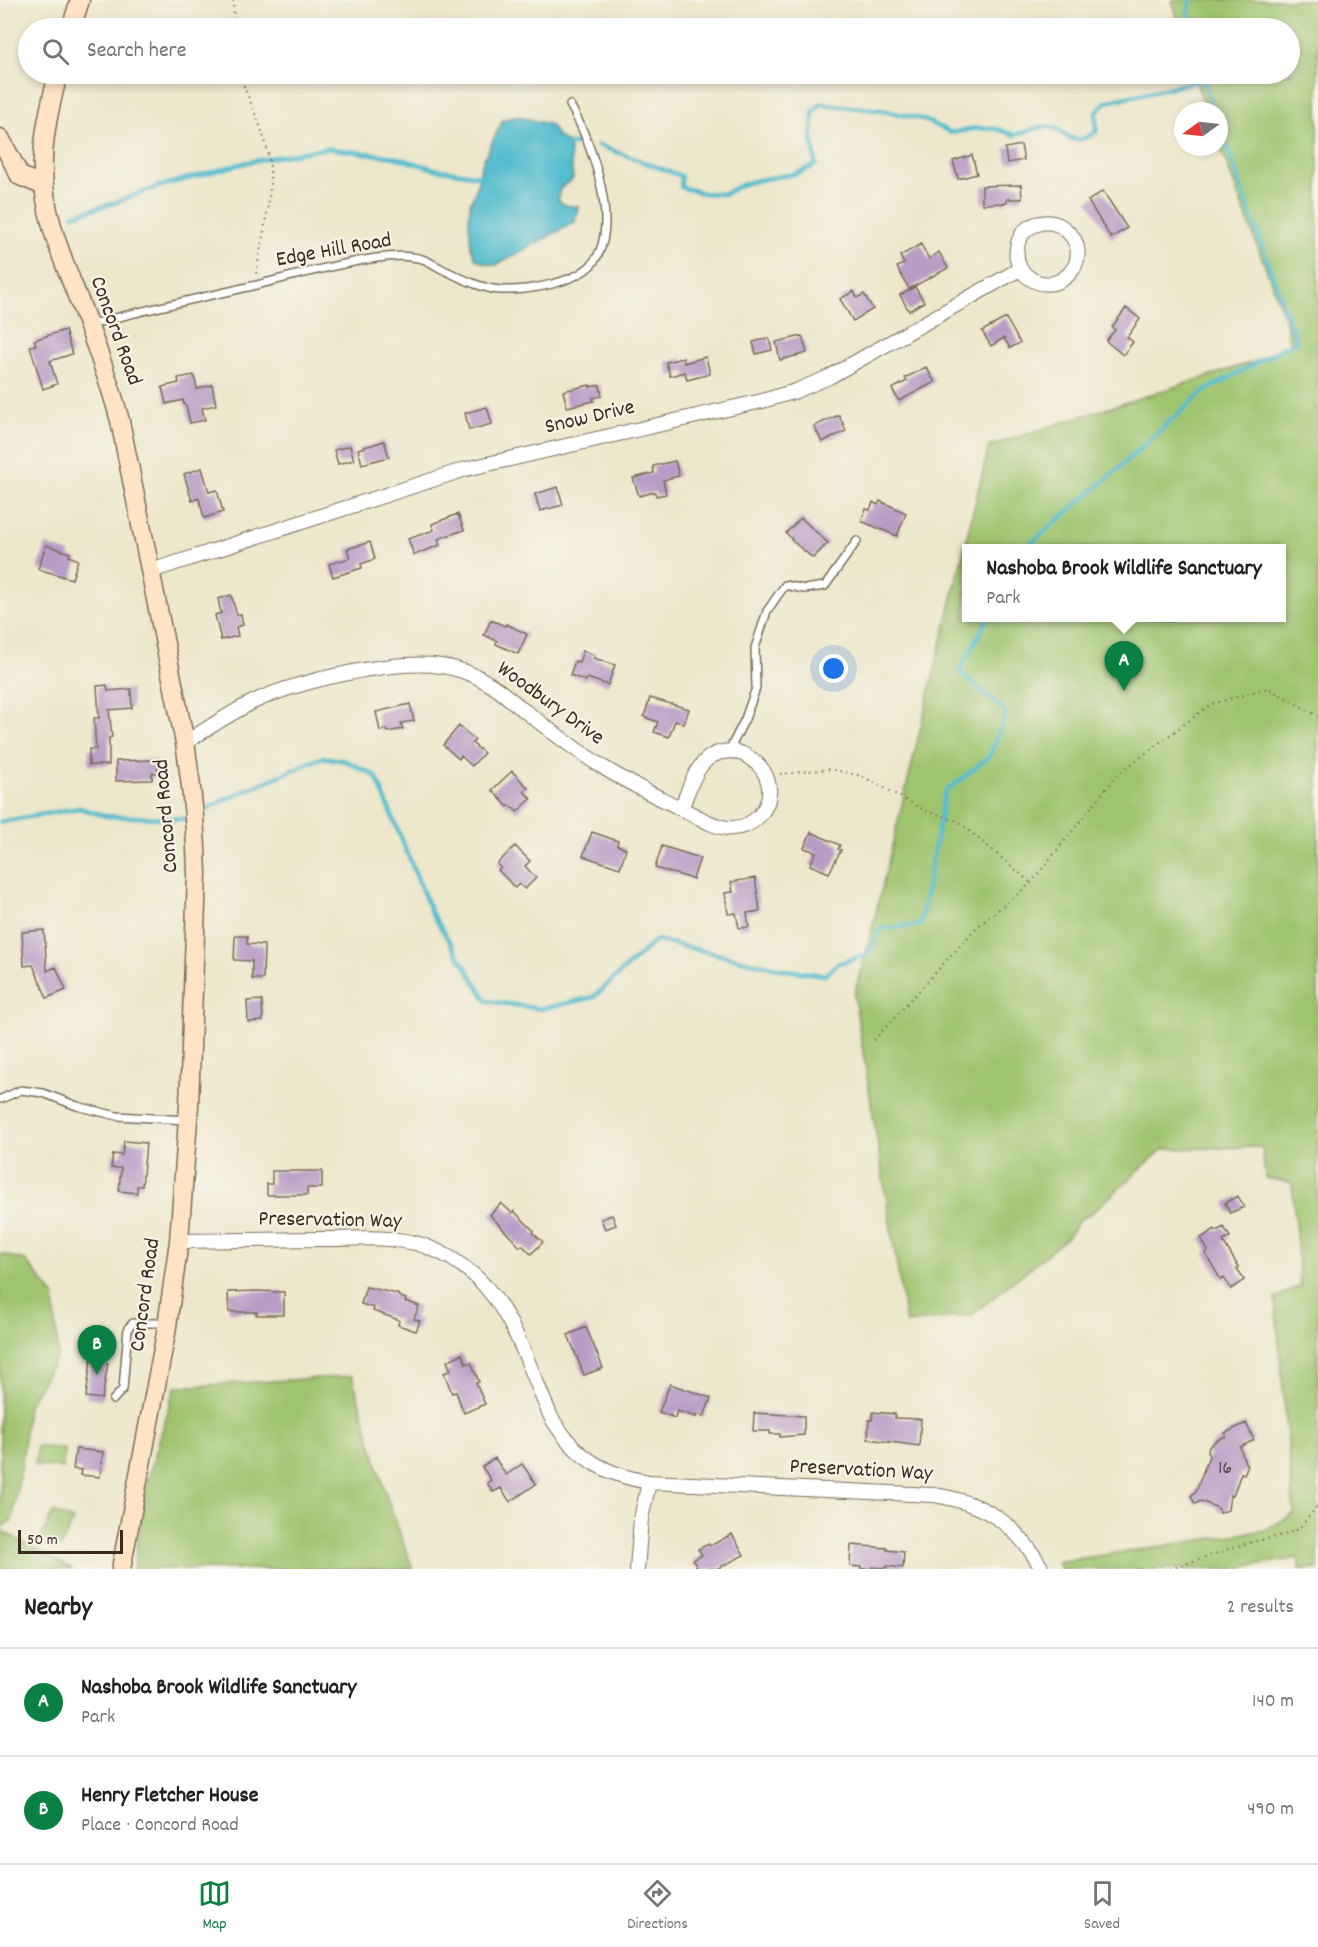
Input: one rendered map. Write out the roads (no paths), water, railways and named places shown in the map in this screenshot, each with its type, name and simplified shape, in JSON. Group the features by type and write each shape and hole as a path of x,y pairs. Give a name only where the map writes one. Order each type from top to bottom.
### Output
{"main road":[{"path":"74,18 80,0"},
{"name":"Concord Road","path":"56,84 46,122 43,160 44,186 50,218 60,252 105,370 120,421 185,743 195,817 197,874 188,1120 179,1241 168,1323 121,1569"},
{"path":"0,138 20,176 44,186"}],"street":[{"path":"1043,222 1054,223 1071,234 1076,243 1076,264 1064,279 1045,285 1026,277 1020,269 1016,260 1016,249 1024,231 1043,222"},
{"name":"Snow Drive","path":"152,571 466,469 762,401 796,391 828,377 1020,269"},
{"name":"Woodbury Drive","path":"185,743 222,718 287,688 399,666 440,666 462,671 488,683 573,747 626,782 715,825 738,828 749,824 765,808 769,786 760,765 741,753 729,751"},
{"path":"681,809 700,766 708,758 729,751"},
{"name":"Preservation Way","path":"179,1241 385,1240 425,1246 445,1255 473,1274 495,1298 515,1334 551,1417 567,1440 583,1456 603,1469 617,1475 648,1482 934,1495 956,1499 978,1506 998,1517 1030,1548 1042,1569"},
{"path":"637,1569 641,1519 648,1482"}],"lane":[{"name":"Edge Hill Road","path":"88,325 159,306 378,258 403,256 423,259 470,282 502,290 550,286 591,264 602,244 605,224 603,201 591,148 570,105"},
{"path":"729,751 745,719 756,688 755,648 767,611 785,585 804,589 825,586 857,542"},
{"path":"1,1099 21,1090 43,1093 77,1106 117,1116 188,1120"},
{"path":"113,1400 123,1389 128,1328 132,1323 168,1323"}],"water":[{"path":"517,116 551,125 557,136 569,144 573,179 560,189 558,200 565,205 578,207 575,222 496,265 484,263 476,259 471,247 470,204 482,163 503,120"}],"waterway":[{"path":"1189,18 1191,0"},
{"path":"598,145 681,176 681,187 703,193 725,194 749,182 793,174 816,165 812,136 813,112 821,104 880,110 922,119 952,133 976,128 997,129 1015,135 1041,127 1054,127 1070,138 1079,140 1096,132 1096,113 1106,102 1185,84"},
{"path":"1205,84 1211,102"},
{"path":"569,144 578,144"},
{"path":"73,215 157,187 248,162 327,148 394,157 435,169 479,176"},
{"path":"1030,544 1109,477 1198,396 1296,341 1228,150"},
{"path":"204,811 226,799 323,757 346,761 376,776 431,912 487,1001 541,1009 594,997 656,940 785,970 825,975 837,964 868,954 880,929 920,925 945,792 989,757 1006,715 1003,709 959,672 986,622"},
{"path":"0,822 79,808 106,816 186,819"}],"place":[{"name":"Nashoba Brook Wildlife Sanctuary","path":"1124,691"},
{"name":"Henry Fletcher House","path":"97,1375"}]}
